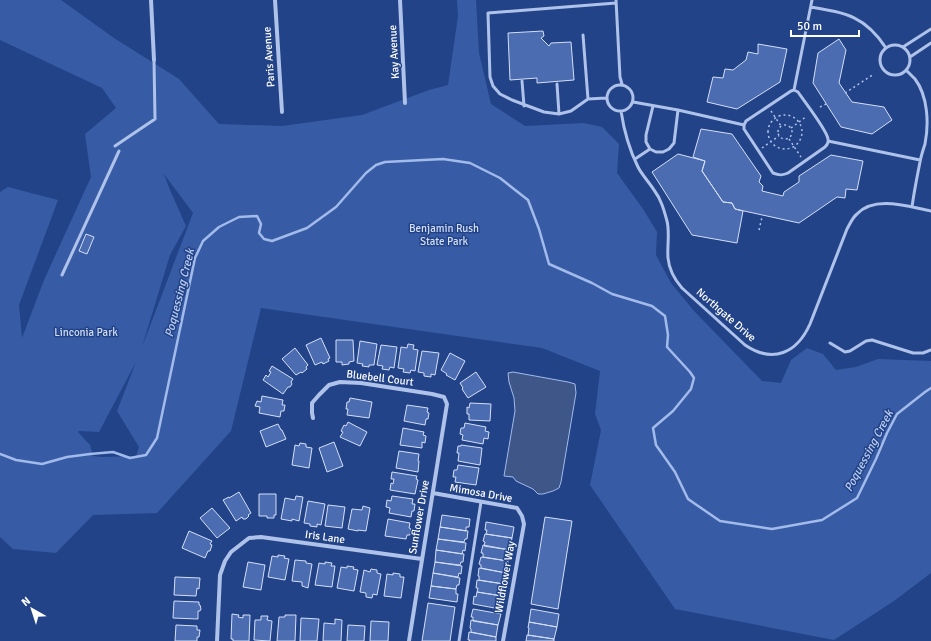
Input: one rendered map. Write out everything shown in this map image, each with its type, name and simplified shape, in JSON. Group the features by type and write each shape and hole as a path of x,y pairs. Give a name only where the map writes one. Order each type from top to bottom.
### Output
{"street":[{"path":"151,0 154,60"},
{"name":"Paris Avenue","path":"275,0 282,112"},
{"name":"Kay Avenue","path":"400,0 405,103"},
{"name":"Bluebell Court","path":"313,418 312,404 329,385 340,382 360,383 444,397"},
{"name":"Sunflower Drive","path":"409,641 447,404 444,397"},
{"name":"Mimosa Drive","path":"433,494 517,508 522,516"},
{"name":"Wildflower Way","path":"503,641 524,524 522,516"},
{"name":"Iris Lane","path":"216,641 220,575 225,561 231,552 249,538 261,537 422,559"}],"lane":[{"path":"794,90 812,0"},
{"path":"606,98 588,99 571,111 559,114 544,112 524,106 500,94 493,86 490,77 488,13 616,2 620,76 622,84"},
{"path":"811,7 838,12 863,22 874,31 886,48"},
{"path":"903,47 931,29"},
{"path":"583,35 588,99"},
{"path":"910,57 931,42"},
{"path":"893,45 903,47 908,51 910,57 909,66 902,74 891,75 886,73 880,64 879,59 881,54 886,48 893,45"},
{"path":"115,146 155,119 154,60"},
{"path":"906,70 912,75 922,94 926,107 927,123 925,143 920,160 912,208"},
{"path":"522,81 524,106"},
{"path":"557,84 559,114"},
{"path":"622,84 630,88 633,102 628,108 617,111 609,106 606,98 609,89 613,86 622,84"},
{"path":"794,90 798,92 824,129 828,137 828,141 825,147 788,173 778,175 773,173 758,151 744,130 744,125 746,121 794,90"},
{"path":"633,102 678,110 744,125"},
{"path":"652,106 646,142 650,149 656,152 663,152 669,149 674,143 678,110"},
{"name":"Northgate Drive","path":"621,111 626,138 635,159 644,178 655,191 663,207 668,223 669,265 679,285 745,346 762,354 774,355 782,353 797,345 803,338 810,324 847,229 857,213 863,208 885,203 931,211"},
{"path":"828,141 920,160"},
{"path":"635,159 650,149"},
{"path":"62,275 119,151"},
{"path":"830,343 844,352 850,351 866,341 872,340 913,353 922,353 931,350"},
{"path":"459,641 481,502"}],"path":[{"path":"846,93 874,74"},
{"path":"820,107 826,104"},
{"path":"768,106 782,126"},
{"path":"791,128 812,113"},
{"path":"785,114 791,115 799,122 802,132 801,138 794,146 784,149 774,146 770,142 767,131 768,126 775,117 785,114"},
{"path":"782,126 788,126 791,128"},
{"path":"779,136 778,132 782,126"},
{"path":"789,139 792,135 791,128"},
{"path":"758,151 779,136"},
{"path":"779,136 782,139 789,139"},
{"path":"789,139 805,161"},
{"path":"759,230 762,217"}],"green space":[{"path":"0,0 61,0 114,38 179,79 219,124 282,126 362,115 429,90 448,85 458,16 457,0 476,0 479,53 491,104 525,126 584,123 602,127 619,144 617,173 643,209 657,232 656,255 671,283 694,311 762,381 781,383 791,360 807,348 823,354 836,370 856,367 878,359 931,361 931,573 894,601 834,640 675,609 590,485 601,430 595,414 600,371 542,348 261,308 231,431 157,513 93,515 56,553 13,549 0,537 0,192 8,187 58,200 19,305 22,338 44,280 91,177 85,134 116,108 102,88 0,40","holes":["164,174 193,213 142,347 170,255 186,226","136,362 117,411 139,447 136,456 93,456 90,445 78,432 99,432"]}],"shaded area":[{"path":"513,372 575,384 576,393 561,482 559,488 543,494 538,494 533,489 516,481 513,477 504,476 515,411 514,398 508,373"}],"building":[{"path":"543,31 544,36 541,38 549,46 551,43 571,42 574,80 537,83 537,78 510,80 508,33"},
{"path":"839,39 846,50 839,83 852,102 884,107 892,120 872,134 841,127 813,83 818,53"},
{"path":"758,44 787,49 780,82 737,109 707,102 713,77 723,78 725,69 733,70 746,60 748,52 758,54"},
{"path":"701,129 732,134 761,176 759,182 763,186 762,191 783,196 784,192 799,182 799,176 831,155 863,161 857,190 846,189 845,198 837,197 799,223 735,209 732,203 723,202 702,171 705,161 693,157"},
{"path":"678,154 705,161 702,171 723,202 732,203 735,209 743,211 737,243 692,235 652,172"},
{"path":"86,234 94,237 87,254 79,251"},
{"path":"321,338 330,358 328,359 329,361 323,364 322,362 315,365 306,345"},
{"path":"336,340 353,340 354,361 349,362 349,364 342,365 342,362 336,362"},
{"path":"360,341 377,344 374,365 369,365 369,367 362,366 363,364 357,363"},
{"path":"408,344 414,345 413,349 418,350 415,371 411,370 410,373 403,372 404,369 398,368 401,347 407,348"},
{"path":"381,345 397,347 394,368 390,367 389,370 382,369 383,366 377,365"},
{"path":"295,348 308,365 306,367 307,369 296,375 282,359"},
{"path":"422,351 439,353 435,375 431,374 431,377 424,376 424,373 418,372"},
{"path":"450,353 465,361 455,380 441,370"},
{"path":"272,366 293,379 290,387 288,387 283,394 263,380 266,375 268,377"},
{"path":"476,372 486,387 468,398 460,383"},
{"path":"262,396 283,400 282,405 285,405 284,411 281,411 280,417 259,413 260,407 255,406 257,401 261,402"},
{"path":"350,398 372,402 369,418 347,415 347,402 349,402"},
{"path":"470,403 491,404 490,421 469,420 467,407 469,408"},
{"path":"407,405 428,408 428,419 426,419 425,425 404,421"},
{"path":"348,422 367,432 360,446 340,437 343,432 341,431 344,425 346,426"},
{"path":"465,423 486,427 485,431 489,432 488,439 484,438 483,444 462,440 463,435 460,434 461,428 464,428"},
{"path":"278,424 286,439 266,447 260,431"},
{"path":"403,428 424,432 423,435 426,436 425,443 422,442 422,448 400,445"},
{"path":"334,442 343,466 327,472 319,448"},
{"path":"300,443 306,444 306,447 312,448 309,468 292,465 295,445 299,446"},
{"path":"461,445 482,448 480,465 458,461 458,446"},
{"path":"399,451 419,454 418,472 396,468"},
{"path":"458,465 479,468 476,485 455,482 456,477 453,477 454,470 457,470"},
{"path":"392,472 417,476 416,479 418,480 415,494 390,490 391,483 393,484 394,479 391,479"},
{"path":"239,492 251,513 246,519 243,519 242,517 236,521 223,500"},
{"path":"259,494 276,494 276,515 274,515 274,518 259,516"},
{"path":"296,496 303,497 299,521 292,519 292,521 281,519 285,498 295,500"},
{"path":"392,496 413,499 412,504 415,504 411,517 389,513 390,508 386,507 387,500 391,501"},
{"path":"308,501 325,504 321,525 317,524 317,527 304,523"},
{"path":"328,505 345,507 342,528 325,526"},
{"path":"363,506 370,508 366,531 348,529 352,509 362,510"},
{"path":"212,508 230,528 217,538 200,518"},
{"path":"442,515 470,519 469,527 466,527 466,531 440,527"},
{"path":"545,517 572,521 558,609 531,604"},
{"path":"388,519 410,523 410,535 407,535 406,539 385,536"},
{"path":"486,522 514,527 512,538 486,534"},
{"path":"440,527 468,531 467,539 465,539 464,542 438,539"},
{"path":"189,531 212,541 210,544 212,545 210,551 208,551 205,558 182,548"},
{"path":"485,534 512,538 510,550 484,546 485,542 483,541"},
{"path":"438,539 466,543 465,551 463,550 462,554 436,550"},
{"path":"483,545 510,550 508,561 483,557 483,553 481,553"},
{"path":"436,550 464,554 463,562 461,562 460,565 435,562"},
{"path":"278,555 285,556 284,558 289,559 285,580 268,577 272,556 278,557"},
{"path":"481,557 508,561 506,573 481,568 481,565 479,564"},
{"path":"295,560 306,561 306,563 312,564 308,588 302,586 302,582 292,581"},
{"path":"248,562 265,565 261,590 243,587"},
{"path":"325,562 332,563 331,566 335,566 332,587 315,585 319,563 325,564"},
{"path":"435,562 462,566 461,574 459,573 458,577 433,573"},
{"path":"347,566 354,567 353,569 358,570 354,591 337,588 341,567 347,568"},
{"path":"479,568 506,573 504,584 479,580"},
{"path":"371,569 377,570 377,573 381,574 377,595 373,594 372,598 366,597 366,593 360,592 364,570 370,572"},
{"path":"393,573 400,574 400,577 404,577 401,598 384,596 387,574 393,575"},
{"path":"433,573 460,578 459,585 457,585 456,589 431,586"},
{"path":"175,577 200,578 199,589 197,588 196,596 174,595"},
{"path":"477,580 504,584 502,596 477,592"},
{"path":"431,586 456,589 456,594 458,594 457,602 429,598"},
{"path":"477,592 502,596 500,609 473,604 474,596 476,597"},
{"path":"174,601 199,602 201,609 198,611 198,619 173,618"},
{"path":"428,603 455,607 450,641 422,641"},
{"path":"473,609 501,614 498,625 473,621 473,617 471,617"},
{"path":"531,609 559,614 557,627 529,622"},
{"path":"232,614 239,615 238,617 243,618 243,615 250,615 249,641 233,641 233,639 231,639"},
{"path":"285,615 296,615 295,641 277,641 279,617 285,617"},
{"path":"261,616 268,616 267,620 272,621 270,641 254,640 255,620 261,620"},
{"path":"301,618 319,619 317,641 300,641"},
{"path":"335,619 342,620 341,641 323,641 324,623 335,624"},
{"path":"471,620 498,625 496,637 471,632"},
{"path":"371,621 389,622 388,641 370,641"},
{"path":"529,622 557,627 554,639 528,635"},
{"path":"176,625 197,626 197,630 200,630 197,641 175,641"},
{"path":"348,625 365,626 364,641 347,641"},
{"path":"469,632 496,637 496,641 469,641"},
{"path":"527,635 554,639 554,641 526,641"}],"waterway":[{"name":"Poquessing Creek","path":"0,454 16,460 42,464 67,457 113,452 130,458 146,455 157,438 195,258 203,241 219,227 239,217 257,216 261,224 259,233 264,239 272,241 307,228 336,207 366,173 376,165 385,162 443,159 470,163 500,178 528,200 539,229 549,264 592,283 612,294 652,306 665,316 668,335 667,347 694,378 691,389 673,411 653,428 656,445 675,472 688,499 720,521 772,529 822,520 857,498 897,414 931,388"}],"park label":[{"name":"Benjamin Rush State Park","path":"444,234"},
{"name":"Linconia Park","path":"86,332"}]}
